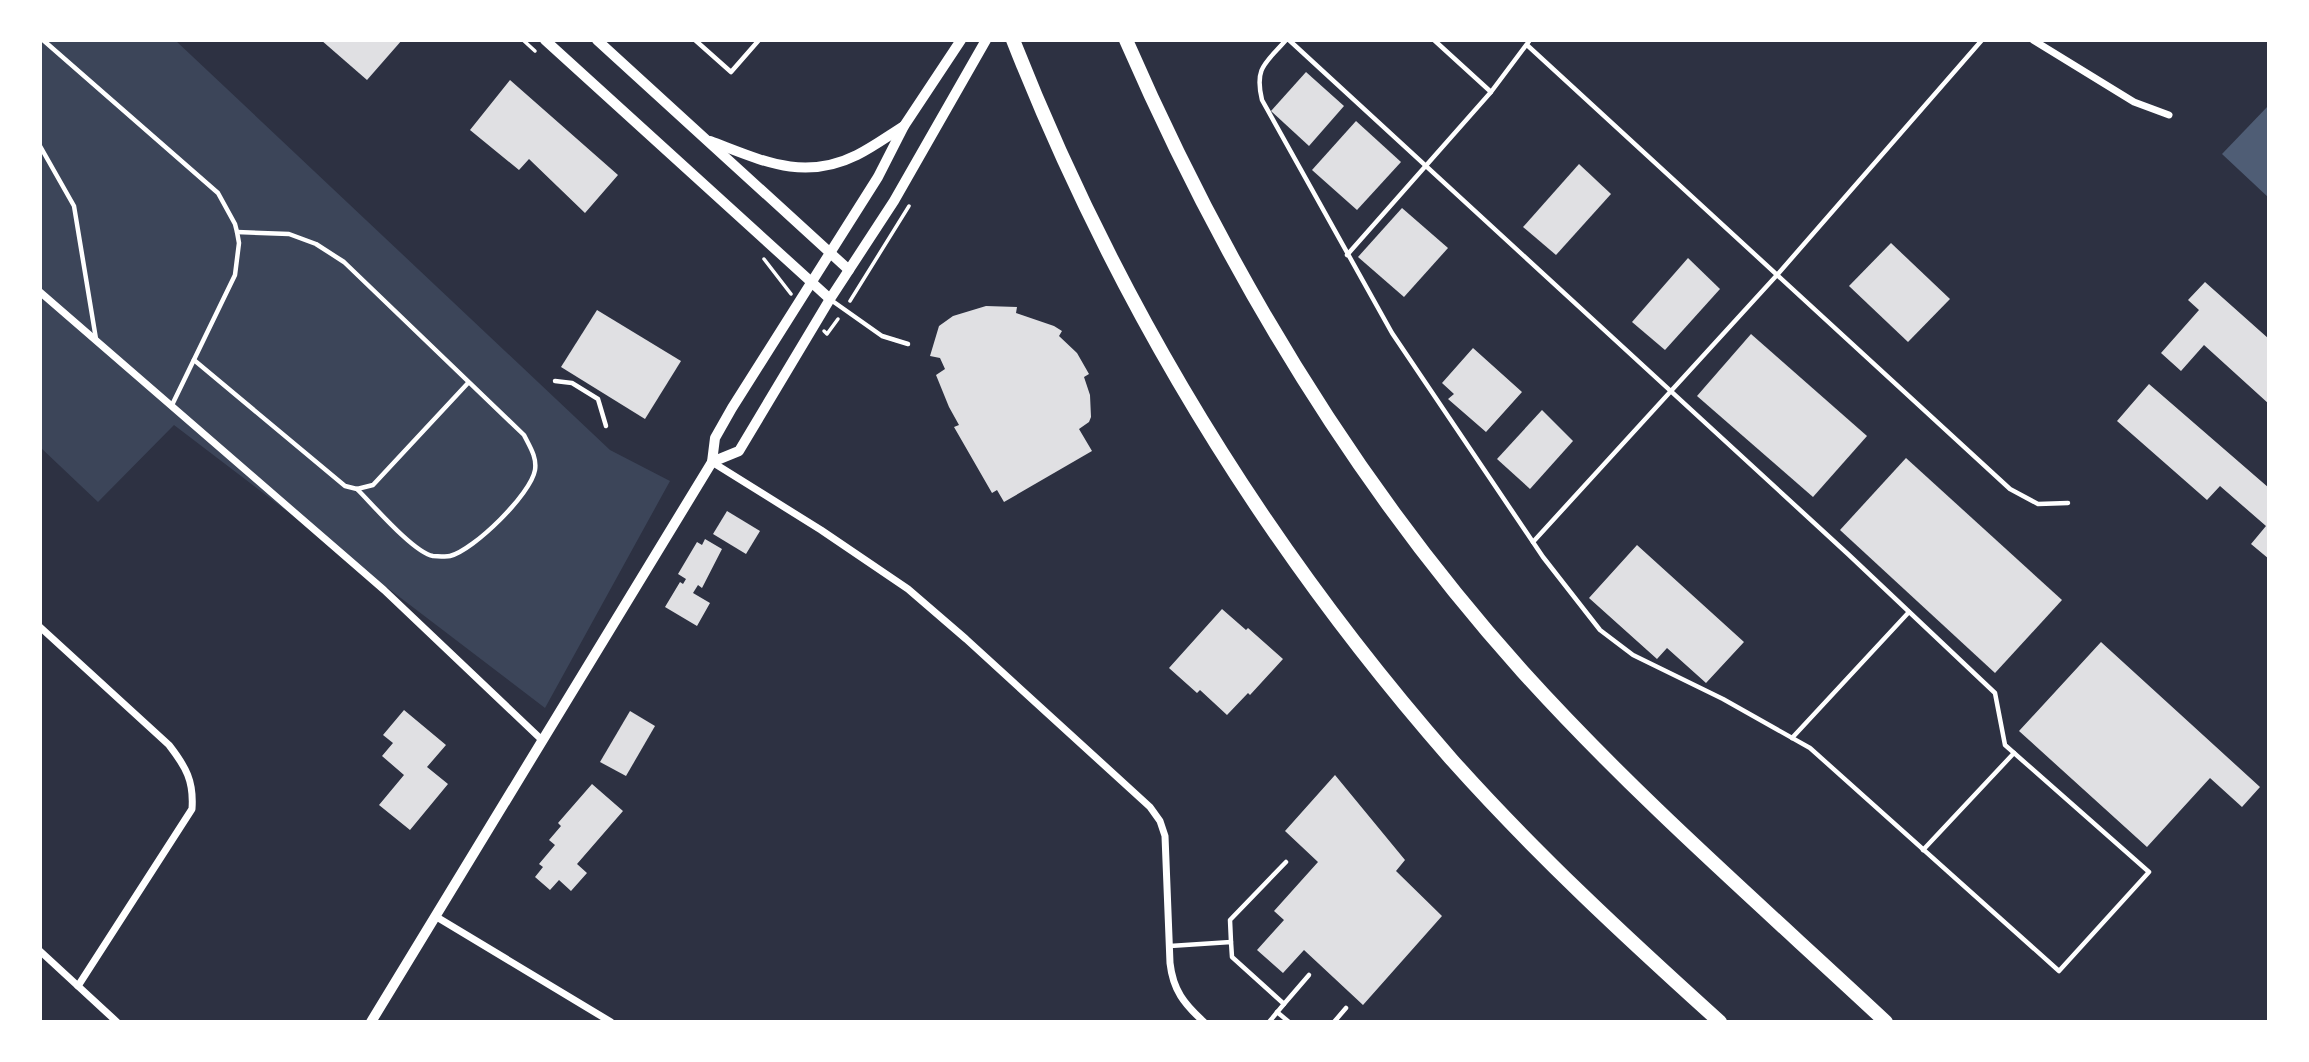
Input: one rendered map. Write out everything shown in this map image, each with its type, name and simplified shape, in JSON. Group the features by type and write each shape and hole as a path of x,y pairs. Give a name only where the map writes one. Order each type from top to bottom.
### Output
{"highway":[{"path":"1013,40 1063,159 1139,313 1215,444 1292,558 1380,675 1467,776 1577,889 1720,1022"},
{"path":"1126,40 1186,173 1258,306 1327,417 1422,551 1505,652 1596,749 1886,1022"}],"street":[{"path":"545,40 831,299"},
{"path":"597,40 849,270"},
{"path":"712,462 739,452 831,299 894,201 986,40"},
{"path":"2033,40 2134,102 2169,115"},
{"path":"371,1022 712,462 715,438 810,281 878,177 904,126 961,41"},
{"path":"704,139 777,165 811,168 858,155 904,126"},
{"path":"40,292 384,590 542,741"},
{"path":"712,462 831,536 908,589 1145,801 1158,817 1165,835 1171,971 1177,993 1204,1022"},
{"path":"40,627 169,746 184,765 193,791 192,809 78,986"},
{"path":"435,916 599,1019 611,1022"},
{"path":"40,951 117,1022"}],"lane":[{"path":"43,40 218,193 235,224 239,243 235,275 172,406"},
{"path":"695,40 731,72 760,40"},
{"path":"1288,40 1995,693 2005,745 2149,872 2059,971 1810,748 1723,699 1633,654 1613,642 1593,621 1533,542 1411,362 1347,256 1262,100 1258,84 1260,70 1288,40"},
{"path":"1434,40 1492,92"},
{"path":"1533,542 1777,275 1982,40"},
{"path":"1347,256 1492,92 1529,43 2010,489 2038,505 2068,503"},
{"path":"40,146 74,206 96,340"},
{"path":"237,232 289,234 316,244 344,262 524,435 535,455 535,471 527,491 477,541 450,556 432,556 417,549 357,489"},
{"path":"831,299 882,336 908,344"},
{"path":"194,360 345,486 357,489 373,485 468,383"},
{"path":"555,381 572,383 597,399 606,426"},
{"path":"1792,738 1909,612"},
{"path":"1923,850 2014,753"},
{"path":"1284,1004 1231,957 1230,920 1286,862"},
{"path":"1169,946 1231,942"},
{"path":"1269,1022 1309,975"},
{"path":"1334,1022 1346,1009"},
{"path":"1277,1012 1289,1022"}],"path":[{"path":"763,258 780,281"},
{"path":"827,334 833,326"}],"shaded area":[{"path":"40,40 175,40 610,450 670,481 545,708 174,425 98,502 40,447"},
{"path":"2269,105 2269,198 2222,154"}],"building":[{"path":"321,40 402,40 367,80"},
{"path":"1306,72 1344,106 1309,146 1271,111"},
{"path":"510,80 618,175 585,213 529,159 519,170 470,130"},
{"path":"1356,121 1401,162 1357,210 1312,170"},
{"path":"1579,164 1611,194 1556,255 1523,227"},
{"path":"1402,208 1448,248 1404,297 1358,257"},
{"path":"1891,243 1950,299 1908,342 1849,286"},
{"path":"1688,258 1720,289 1665,350 1632,322"},
{"path":"2205,282 2269,339 2269,404 2204,345 2181,371 2161,353 2199,310 2188,300"},
{"path":"986,306 1017,307 1016,313 1062,331 1059,336 1077,353 1089,374 1084,377 1090,395 1091,417 1089,422 1079,429 1092,451 1004,502 997,490 992,493 954,427 959,425 936,375 945,369 940,358 930,356 939,326 953,316"},
{"path":"597,310 681,361 645,419 561,367"},
{"path":"1751,334 1867,436 1813,497 1697,396"},
{"path":"1473,348 1522,392 1486,432 1448,399 1454,394 1442,383"},
{"path":"2149,384 2269,488 2269,559 2251,544 2266,526 2220,486 2207,500 2117,421"},
{"path":"1542,410 1573,441 1530,489 1497,459"},
{"path":"1906,458 2062,600 1995,673 1840,530"},
{"path":"727,511 760,531 746,554 713,534"},
{"path":"705,539 722,549 702,588 698,585 693,593 710,603 697,626 665,607 680,582 683,584 686,579 678,574 697,542 702,545"},
{"path":"1637,545 1744,642 1706,683 1667,648 1657,659 1589,598"},
{"path":"1222,609 1283,659 1250,695 1248,693 1227,715 1200,690 1197,693 1169,668"},
{"path":"2101,642 2260,787 2242,807 2210,778 2147,847 2019,731"},
{"path":"404,710 446,745 427,767 448,784 410,830 379,805 404,775 382,756 393,743 383,735"},
{"path":"630,711 655,726 626,776 600,762"},
{"path":"1335,775 1405,860 1396,871 1442,916 1363,1005 1304,950 1283,973 1257,950 1284,920 1274,911 1318,862 1285,831"},
{"path":"592,784 623,811 577,864 587,873 571,891 559,880 550,890 535,877 543,867 539,864 555,845 549,840 561,826 558,823"}]}
